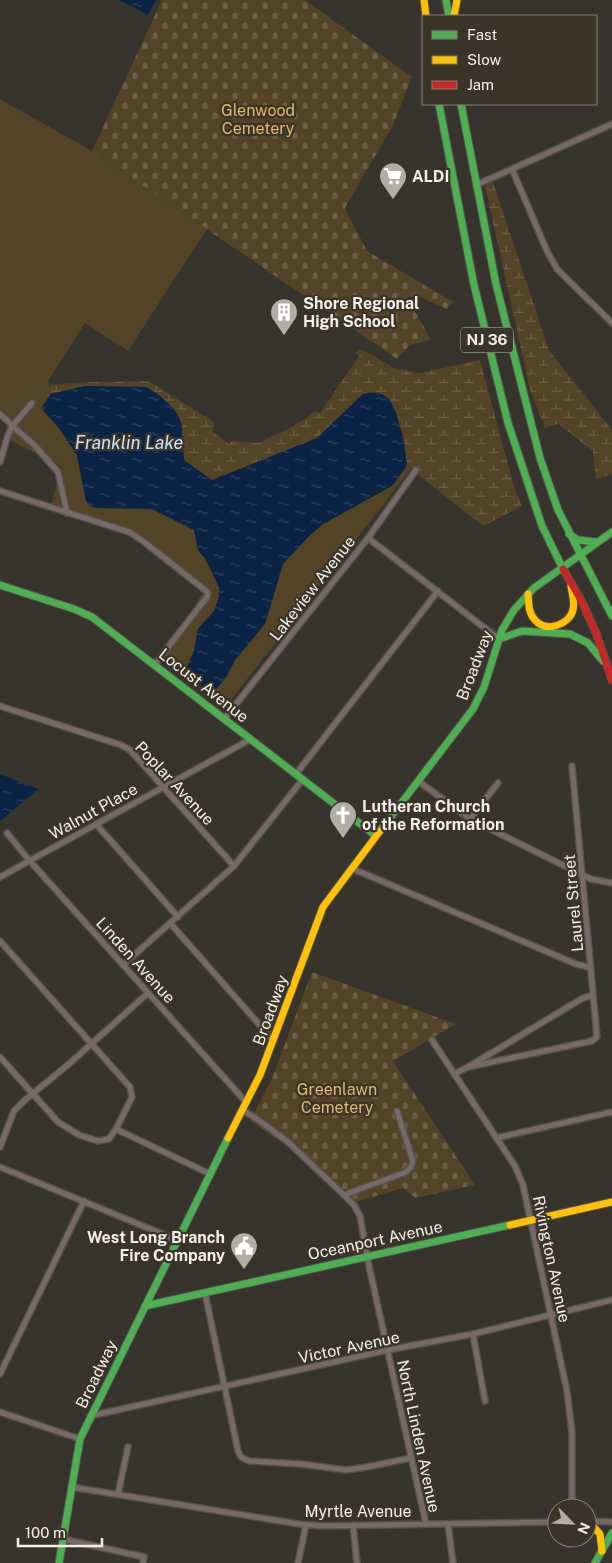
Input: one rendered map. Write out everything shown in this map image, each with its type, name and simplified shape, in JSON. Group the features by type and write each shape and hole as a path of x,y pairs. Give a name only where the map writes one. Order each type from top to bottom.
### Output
{"main road":[{"path":"424,0 426,15"},
{"path":"446,0 448,15"},
{"path":"454,15 457,0"},
{"name":"NJ 36","path":"439,105 461,223 502,400 538,517 562,567 582,602 596,633 612,680"},
{"name":"NJ 36","path":"461,105 496,284 529,420 548,483 569,534 612,616"},
{"name":"Broadway","path":"59,1563 80,1439 260,1075 321,912 351,868 478,701 507,620 528,594 562,567 612,532"},
{"path":"569,534 578,540 596,542"},
{"path":"528,594 530,613 535,620 548,627 560,625 568,619 573,609 570,581"},
{"name":"Locust Avenue","path":"0,585 86,613 100,622 376,836"},
{"path":"499,638 504,639 522,631 570,634 588,643 598,653 608,669"},
{"name":"Oceanport Avenue","path":"145,1306 612,1202"},
{"path":"597,1529 601,1536 602,1551"},
{"path":"595,1563 612,1533"}],"street":[{"path":"476,185 612,124"},
{"path":"512,169 547,251 557,268 612,323"},
{"path":"0,462 8,434 13,425 32,403"},
{"path":"0,414 58,472 67,513"},
{"name":"Lakeview Avenue","path":"225,718 368,538 416,470"},
{"path":"0,491 135,535 208,593 207,597 155,664"},
{"path":"368,538 499,638"},
{"path":"296,774 438,591"},
{"name":"Poplar Avenue","path":"0,706 126,748 137,756 234,866"},
{"name":"Walnut Place","path":"0,877 251,739"},
{"name":"Laurel Street","path":"468,1067 596,1039 597,1033 572,766"},
{"path":"123,965 234,866 303,779"},
{"path":"418,781 470,820 591,879 612,883"},
{"path":"470,820 498,783"},
{"path":"96,824 178,917"},
{"name":"Linden Avenue","path":"7,833 245,1106"},
{"path":"351,868 567,960 591,968"},
{"path":"170,923 274,1040"},
{"path":"0,941 130,1087 132,1093 112,1137 105,1141 98,1141 79,1136 58,1122 0,1057"},
{"path":"0,1147 14,1111 148,993"},
{"path":"454,1074 583,998 593,995"},
{"name":"Rivington Avenue","path":"432,1040 520,1176 564,1376 570,1414 572,1498"},
{"name":"North Linden Avenue","path":"245,1106 344,1195 354,1205 360,1216 367,1256 426,1524"},
{"path":"344,1195 406,1172 411,1167 412,1161 397,1111"},
{"path":"496,1138 612,1112"},
{"path":"116,1129 210,1174"},
{"path":"0,1167 177,1240"},
{"path":"0,1374 84,1201"},
{"path":"205,1293 238,1450 241,1456 249,1461 301,1464 346,1470 411,1458"},
{"name":"Victor Avenue","path":"90,1416 388,1350 473,1334 612,1300"},
{"path":"473,1334 484,1401"},
{"path":"0,1412 80,1439"},
{"path":"118,1494 128,1447"},
{"name":"Myrtle Avenue","path":"71,1487 306,1525 352,1526 547,1522"},
{"path":"597,1521 612,1522"},
{"path":"448,1524 453,1563"},
{"path":"298,1563 306,1525"},
{"path":"352,1526 357,1563"},
{"path":"63,1538 144,1557 143,1563"}],"green space":[{"name":"Glenwood Cemetery","path":"162,0 305,0 412,77 393,125 345,208 367,251 453,302 447,309 420,297 407,297 431,340 410,345 397,359 92,151"},
{"path":"0,99 92,151 207,229 128,351 85,323 48,381 51,394 41,408 59,428 77,455 86,501 90,506 96,508 152,509 194,530 198,550 205,558 219,588 218,602 214,611 198,629 194,652 186,667 186,673 193,679 162,654 205,590 140,540 51,507 61,466 7,439 13,426 0,415"},
{"path":"493,182 549,350 612,430 612,474 596,480 593,451 558,424 545,428 530,390 485,186"},
{"path":"358,350 363,350 394,368 420,373 480,360 514,487 522,506 483,526 407,466 404,439 390,399 374,393 363,394 317,438 212,480 184,460 182,424 178,414 159,395 146,387 85,386 51,394 49,385 147,381 212,421 215,426 212,429 213,432 229,444 232,441 253,443 260,442 289,428 315,411 320,413 359,356 356,353"},
{"path":"407,466 411,469 227,705 207,690 210,692 227,676 235,660 265,624 283,564 323,524 390,487"},
{"name":"Greenlawn Cemetery","path":"312,972 456,1024 393,1061 475,1185 415,1198 403,1188 349,1204 285,1144 250,1121 272,1078"}],"water":[{"path":"119,0 156,0 148,15"},
{"name":"Franklin Lake","path":"85,386 146,387 159,395 174,409 181,422 184,460 212,480 317,438 363,394 381,394 387,397 394,409 403,434 406,467 392,486 323,524 283,564 265,624 235,660 227,676 214,692 210,692 200,684 196,686 197,682 186,671 194,651 198,629 214,611 219,597 219,587 205,558 198,550 194,530 152,509 96,508 90,506 86,501 77,455 59,428 41,408 51,394"},
{"path":"0,774 39,789 0,821"}],"traffic: fast":[{"path":"446,0 449,15"},
{"path":"439,105 474,285 508,423 542,526 563,569"},
{"path":"461,105 496,284 540,458 558,510 612,616"},
{"path":"380,831 473,709 484,687 502,630 514,610 534,588 612,532"},
{"path":"569,534 578,540 597,542"},
{"path":"0,585 74,609 92,617 376,836"},
{"path":"499,639 522,631 570,634 588,643 603,661"},
{"path":"59,1563 80,1439 228,1138"},
{"path":"145,1306 510,1225"},
{"path":"595,1563 612,1533"}],"traffic: slow":[{"path":"424,0 426,15"},
{"path":"454,15 457,0"},
{"path":"528,594 530,611 535,620 545,626 557,626 567,620 573,610 574,601 571,586"},
{"path":"228,1138 260,1075 323,907 380,831"},
{"path":"510,1225 612,1202"},
{"path":"597,1531 600,1534 602,1551"}],"traffic: jam":[{"path":"563,569 582,602 596,633 612,680"}],"place":[{"name":"ALDI","path":"393,200"},
{"name":"Shore Regional High School","path":"284,336"},
{"name":"Lutheran Church of the Reformation","path":"343,839"},
{"name":"West Long Branch Fire Company","path":"244,1270"}]}
